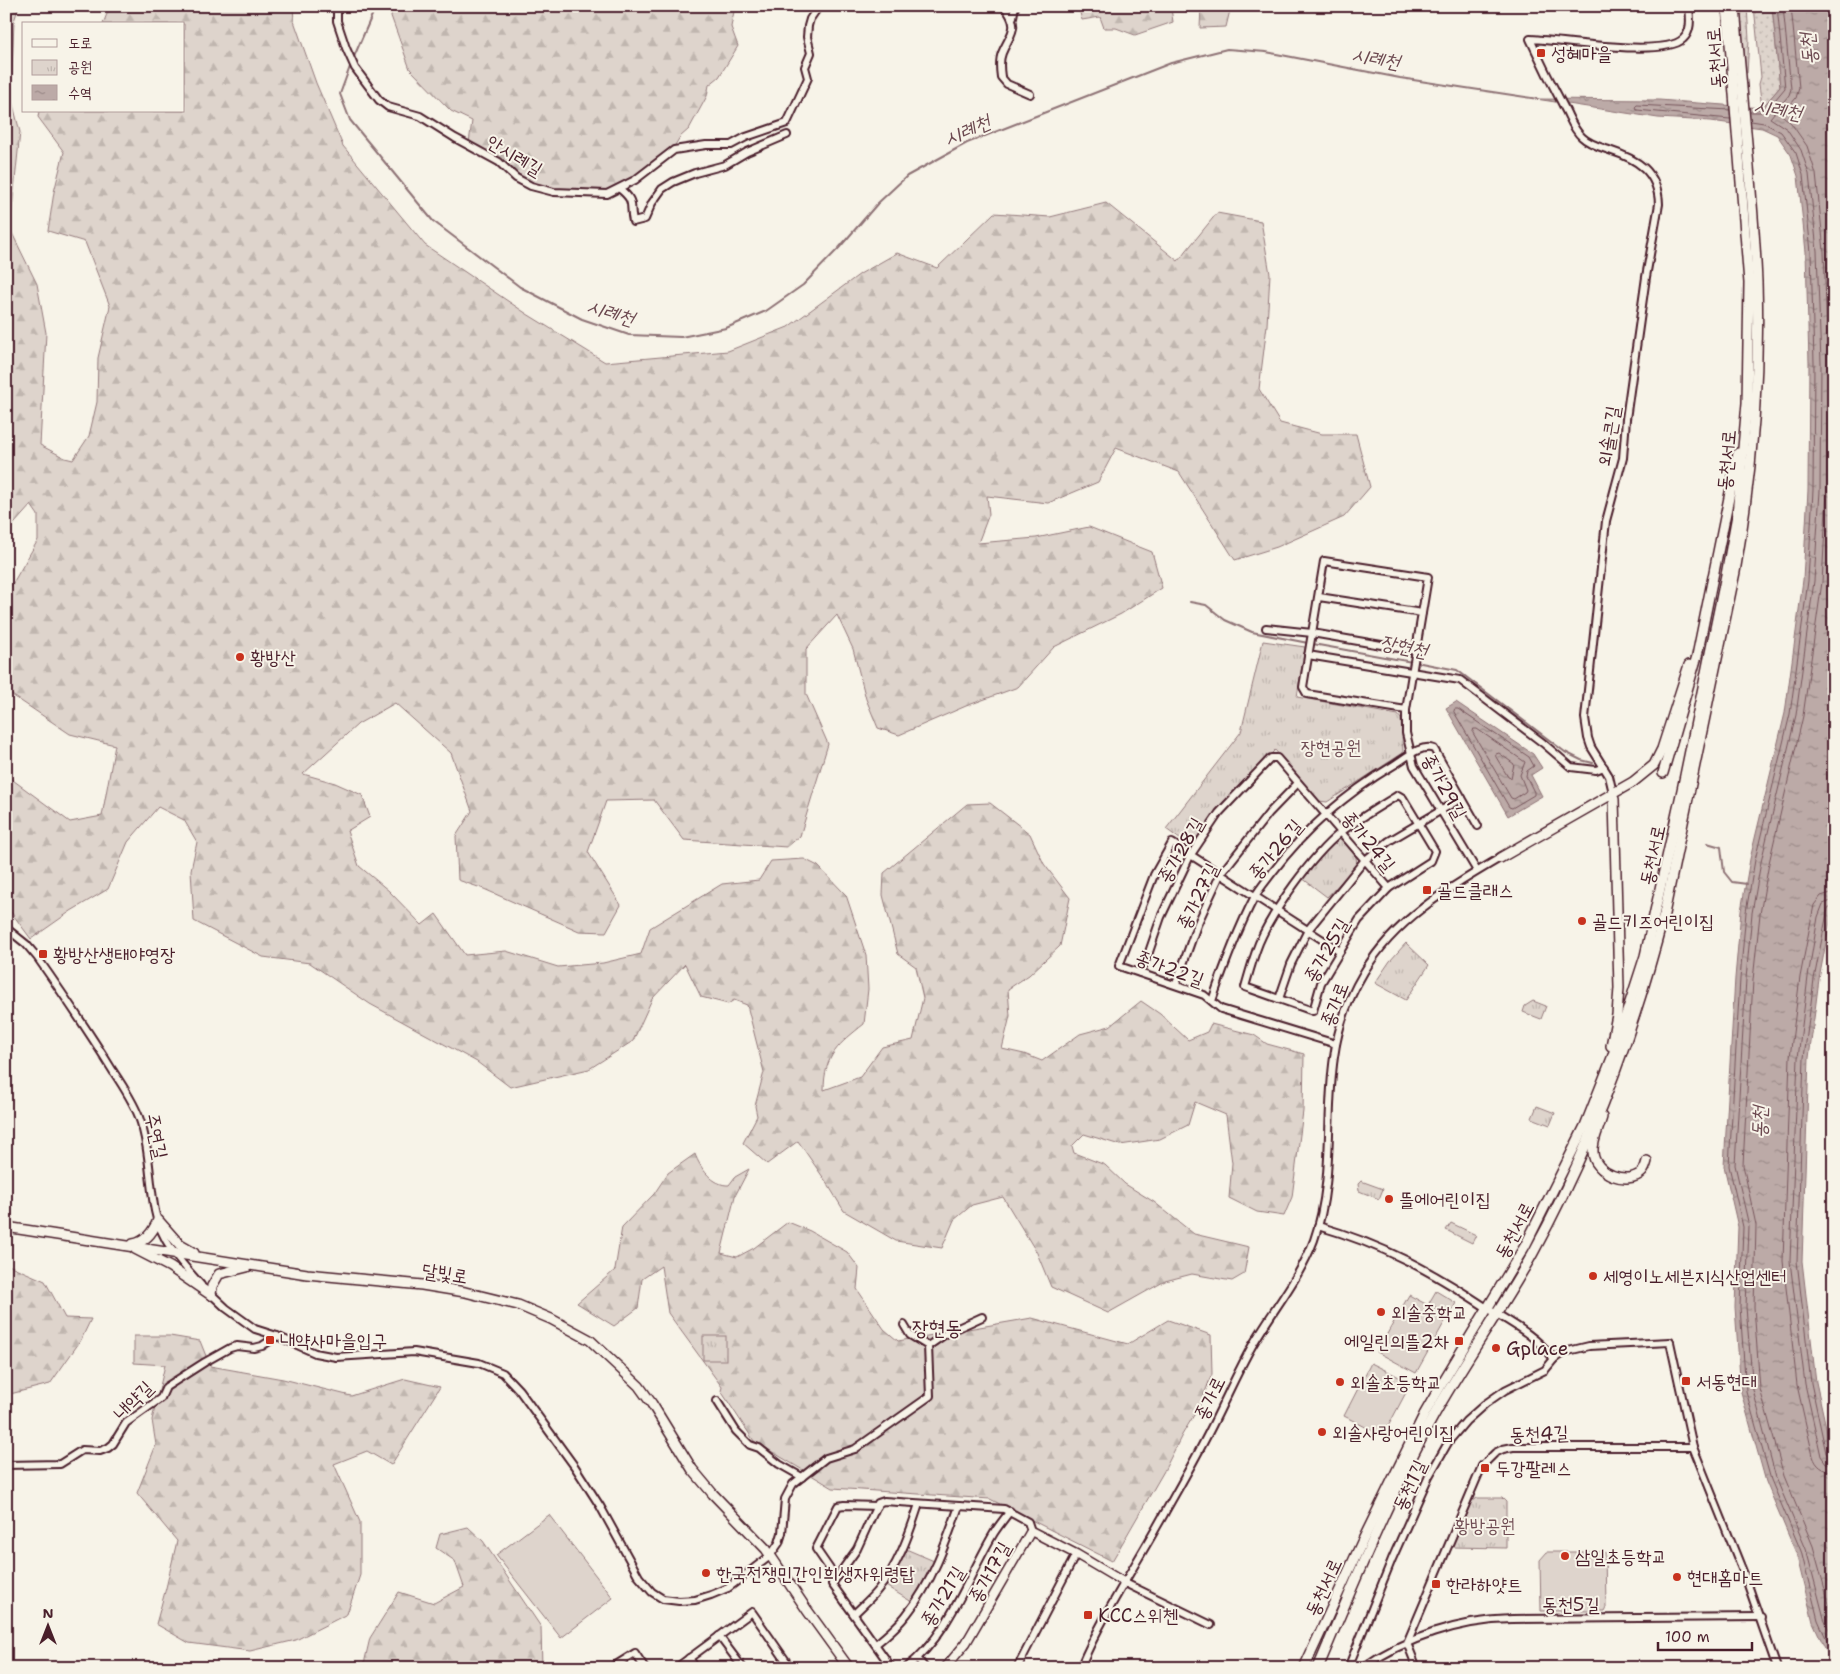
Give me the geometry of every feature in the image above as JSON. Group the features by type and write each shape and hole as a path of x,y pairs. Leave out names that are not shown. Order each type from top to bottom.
{"main road":[{"name":"동천서로","path":"1727,6 1738,88"},
{"name":"동천서로","path":"1318,1668 1371,1546 1420,1442 1452,1384 1534,1251 1556,1207 1619,1062 1650,968 1664,914 1717,664 1745,516 1755,404 1757,282 1738,88 1735,6"},
{"name":"동천서로","path":"1304,1668 1416,1430 1525,1246 1585,1126 1612,1058 1645,956 1668,856 1734,534 1747,403 1749,283 1744,162"},
{"path":"1663,773 1697,656 1747,403"},
{"path":"1500,858 1623,788 1654,765 1662,749 1710,595"},
{"path":"1603,1082 1611,1047 1618,998 1613,796"},
{"path":"1619,1062 1594,1145 1594,1158 1602,1170 1616,1176 1634,1177 1641,1174 1647,1161"},
{"path":"128,1245 140,1243 153,1232 158,1220 180,1245 201,1256"},
{"name":"달빛로","path":"6,1227 307,1274 422,1285 465,1292 496,1299 536,1312 590,1340 638,1386 652,1404 673,1440 703,1483 758,1539 849,1668"},
{"path":"128,1245 170,1267 211,1295 212,1286 219,1274 239,1268 259,1266"}],"street":[{"name":"안시례길","path":"340,6 336,21 355,68 379,100 388,107 420,116 499,162 516,178 531,186 554,192 593,194 608,194 620,189 674,150 706,145 731,144 787,123 808,78 805,66 811,53 807,31 810,19 819,6"},
{"path":"1004,6 1013,17"},
{"path":"1015,6 1013,30 1001,55 1001,77 1007,84 1030,94"},
{"name":"외솔큰길","path":"1613,796 1609,776 1588,738 1585,718 1606,521 1622,458 1659,194 1653,177 1636,160 1594,145 1582,138 1546,76 1530,39 1617,47 1673,45 1682,40 1687,34 1690,24 1690,6"},
{"path":"620,189 629,196 632,202 633,222 645,219 652,203 662,190 674,182 724,164 787,135"},
{"name":"종가29길","path":"1406,710 1307,694 1302,687 1324,561 1428,577 1406,710 1406,733 1414,766 1477,871"},
{"path":"1319,597 1422,613"},
{"path":"1266,628 1416,653"},
{"path":"1308,653 1460,680 1543,743 1571,767 1596,770 1604,767"},
{"name":"종가26길","path":"1212,1001 1226,960 1255,897 1286,854 1326,813 1365,783 1410,755 1425,747 1429,747 1434,749 1478,826"},
{"name":"종가24길","path":"1271,758 1277,758 1389,888"},
{"name":"종가28길","path":"1140,973 1161,916 1190,856 1219,813 1271,758"},
{"name":"종가27길","path":"1176,984 1197,925 1220,875 1269,813 1298,784"},
{"path":"1279,999 1245,987 1259,943 1277,910 1320,853 1341,833 1398,795 1403,798 1418,824"},
{"name":"종가25길","path":"1418,824 1435,851 1431,861 1389,888 1359,920 1321,983 1313,1011 1279,999 1291,964 1308,930 1364,861 1389,841 1462,798"},
{"name":"종가22길","path":"1190,856 1172,843 1154,874 1119,966 1204,995 1221,1009 1336,1044"},
{"path":"1190,856 1340,951"},
{"name":"종가로","path":"1080,1668 1090,1643 1126,1583 1210,1431 1251,1347 1309,1253 1326,1194 1332,1077 1336,1044 1354,990 1374,956 1389,938 1424,905 1500,858"},
{"name":"주연길","path":"6,928 26,944 37,957 133,1102 144,1137 155,1212 172,1252 211,1295 226,1308 254,1329 277,1336"},
{"path":"1318,1226 1372,1243 1436,1275 1534,1338 1554,1360"},
{"path":"928,1346 947,1333 982,1317"},
{"path":"904,1325 910,1335 928,1346"},
{"path":"277,1336 303,1349 326,1356 414,1352 479,1363 503,1373 519,1390 575,1467 600,1506 639,1577 652,1592 663,1599 679,1601 695,1600 728,1588 770,1556 779,1543 788,1490 793,1484 826,1458 854,1449 930,1396 928,1346"},
{"name":"내약길","path":"6,1465 60,1464 82,1450 100,1451 108,1448 113,1444 126,1423 160,1398 166,1387 224,1351 237,1346 254,1348 262,1346 277,1336"},
{"name":"동천1길","path":"1348,1668 1392,1559 1429,1476 1449,1441 1466,1421 1485,1404 1505,1390 1545,1370 1564,1352 1589,1346 1670,1342 1693,1447"},
{"path":"717,1401 736,1431 750,1445 759,1448 779,1464 802,1477"},
{"name":"동천4길","path":"1407,1643 1469,1494 1482,1466 1488,1458 1503,1449 1514,1447 1693,1447"},
{"path":"1693,1447 1760,1617 1777,1668"},
{"path":"892,1668 832,1584 857,1549 878,1505 884,1501 1004,1509 1028,1522 1031,1531"},
{"path":"854,1614 876,1592 896,1563 909,1536 919,1504"},
{"path":"836,1578 816,1549 838,1506 878,1505"},
{"name":"종가21길","path":"876,1644 897,1626 922,1593 944,1548 960,1506"},
{"name":"종가21길","path":"906,1668 918,1659 946,1623 994,1532 1010,1511"},
{"name":"종가17길","path":"945,1668 966,1643 1031,1531 1126,1583"},
{"path":"1017,1668 1076,1554"},
{"path":"1126,1583 1211,1625"},
{"path":"676,1668 752,1612 790,1668"},
{"name":"동천5길","path":"1362,1668 1407,1643 1456,1627 1500,1619 1760,1617"},
{"path":"719,1636 743,1668"},
{"path":"1407,1643 1418,1668"},
{"path":"611,1668 635,1653 645,1668"},
{"path":"689,1658 696,1668"},
{"path":"918,1659 925,1668"}],"green space":[{"path":"6,6 19,6 14,21 11,97 20,132 10,229 37,284 46,333 40,445 73,460 89,436 97,402 98,358 110,306 85,242 48,231 54,192 64,152 38,117 39,112 185,112 185,22 104,22 110,6 293,6 294,21 316,83 343,146 425,245 527,314 605,362 728,351 788,327 860,274 897,253 937,268 994,213 1050,217 1106,203 1178,261 1217,213 1261,221 1270,274 1267,325 1259,389 1280,423 1322,434 1356,434 1370,487 1344,517 1277,547 1235,560 1179,472 1116,448 1098,482 1048,503 987,496 989,514 978,543 1036,538 1089,527 1152,552 1162,588 1121,614 1054,647 1018,687 966,706 899,735 878,728 866,699 853,649 837,615 806,649 806,694 828,744 800,836 787,847 684,840 654,800 606,801 588,852 621,905 606,932 579,931 484,889 458,880 456,836 472,811 451,753 395,703 358,724 303,774 335,783 362,795 370,817 347,831 359,866 389,891 422,925 436,914 465,955 506,951 558,967 603,963 641,954 650,928 722,884 759,880 771,861 804,859 818,866 846,895 866,955 868,989 864,1024 840,1044 830,1059 824,1090 860,1077 882,1047 913,1040 923,998 916,967 898,954 883,895 884,873 967,804 990,803 1030,834 1044,864 1070,898 1060,946 1029,975 1008,989 1010,1016 1002,1049 1024,1054 1042,1061 1080,1034 1110,1026 1141,1001 1160,1014 1188,1040 1207,1032 1211,1024 1254,1035 1267,1044 1304,1054 1303,1111 1292,1197 1284,1216 1257,1212 1229,1198 1232,1163 1226,1115 1195,1102 1188,1125 1160,1139 1120,1145 1084,1134 1072,1146 1074,1153 1105,1165 1125,1184 1154,1202 1194,1234 1249,1247 1244,1274 1232,1281 1192,1274 1165,1281 1108,1313 1051,1287 1037,1253 1003,1197 972,1205 954,1220 942,1248 896,1241 844,1211 798,1141 767,1164 743,1143 757,1116 755,1106 764,1072 747,1005 734,1000 728,1004 701,997 685,964 652,999 633,1041 589,1069 510,1087 477,1062 370,1004 310,963 263,957 194,921 191,870 197,842 184,820 158,807 128,842 108,889 71,911 31,939 11,912 6,910 6,775 70,822 102,816 115,745 70,734 6,691 6,595 38,540 38,515 31,505 6,533"},
{"path":"393,6 735,6 731,27 738,46 719,77 709,85 707,96 689,129 680,137 672,150 624,183 607,191 555,189 533,183 469,143 472,121 451,111 410,69 391,16"},
{"path":"1078,6 1177,6 1171,8 1173,22 1135,35 1116,28 1104,28 1100,17 1082,20"},
{"path":"1201,6 1231,6 1226,27 1200,28"},
{"path":"1740,6 1747,6 1749,40 1747,73 1746,73"},
{"path":"1754,6 1772,6 1780,87 1762,108 1759,84 1761,77"},
{"name":"장현공원","path":"1263,641 1305,647 1297,697 1398,715 1401,719 1403,753 1327,802 1319,801 1275,750 1212,816 1191,847 1166,829 1241,732"},
{"path":"1342,839 1356,857 1357,865 1327,897 1302,878 1326,850"},
{"path":"1406,943 1429,965 1406,1000 1375,983 1390,961"},
{"path":"1533,1001 1546,1006 1541,1019 1523,1012 1525,1006"},
{"path":"1537,1106 1555,1113 1550,1125 1532,1118"},
{"path":"695,1154 700,1165 708,1175 723,1185 729,1185 735,1177 749,1169 735,1196 721,1253 737,1257 754,1248 788,1222 810,1231 847,1252 859,1268 857,1289 884,1329 898,1341 1032,1318 1128,1344 1168,1320 1211,1335 1212,1374 1200,1405 1112,1561 990,1499 833,1488 754,1441 721,1391 722,1387 668,1313 661,1266 642,1279 638,1308 614,1326 577,1303 615,1270 622,1227 654,1194 668,1173"},
{"path":"1361,1181 1383,1189 1379,1199 1359,1191 1358,1184"},
{"path":"1451,1223 1476,1235 1472,1243 1446,1230"},
{"path":"6,1264 45,1281 65,1318 91,1319 81,1340 50,1384 6,1395"},
{"path":"1436,1291 1456,1303 1449,1315 1429,1303"},
{"path":"1409,1295 1448,1316 1416,1373 1377,1352"},
{"path":"134,1336 170,1336 200,1341 210,1366 283,1379 351,1396 405,1379 440,1387 391,1465 367,1451 334,1464 360,1522 360,1575 347,1614 296,1640 250,1651 189,1643 156,1624 177,1541 137,1493 156,1445 152,1420 165,1365 134,1363"},
{"path":"703,1336 726,1336 726,1360 703,1360"},
{"path":"1371,1363 1411,1383 1383,1436 1344,1416"},
{"name":"황방공원","path":"1476,1498 1502,1498 1506,1502 1506,1548 1452,1547 1471,1502"},
{"path":"549,1515 613,1598 561,1638 496,1555"},
{"path":"468,1527 483,1541 541,1627 542,1668 363,1668 370,1638 399,1592 434,1603 464,1587 455,1561 436,1548 440,1534"},
{"path":"906,1549 934,1561 912,1602 884,1585"},
{"path":"1547,1552 1605,1552 1606,1607 1604,1611 1541,1611 1540,1560"}],"water":[{"name":"동천","path":"1772,6 1834,6 1834,901 1819,979 1809,1058 1802,1261 1816,1382 1834,1463 1834,1668 1813,1622 1796,1553 1766,1482 1741,1392 1735,1307 1738,1227 1724,1166 1735,978 1741,911 1750,859 1785,713 1803,580 1808,490 1809,363 1806,252 1798,176 1791,155 1777,135 1762,128 1711,121 1658,118 1536,99 1659,100 1762,108 1780,87"},
{"path":"1456,702 1533,754 1542,768 1531,775 1542,796 1508,816 1446,708"}],"waterway":[{"name":"시례천","path":"353,59 376,6"},
{"name":"시례천","path":"351,64 340,94 350,120 433,221 520,287 582,319 629,335 681,337 726,328 766,311 803,285 839,248 878,203 907,176 967,143 1171,63 1227,49 1266,52 1400,78 1538,99"},
{"name":"장현천","path":"1190,602 1206,605 1225,620 1252,632 1308,643"},
{"name":"장현천","path":"1313,644 1412,662"},
{"name":"장현천","path":"1416,662 1457,670 1565,752 1581,760 1593,763"},
{"name":"장현천","path":"1707,843 1721,847 1724,872 1732,882 1747,884"}],"place":[{"name":"성혜마을","path":"1541,53"},
{"name":"황방산","path":"240,657"},
{"name":"골드클래스","path":"1427,890"},
{"name":"골드키즈어린이집","path":"1582,921"},
{"name":"황방산생태야영장","path":"43,954"},
{"name":"뜰에어린이집","path":"1389,1199"},
{"name":"세영이노세븐지식산업센터","path":"1593,1276"},
{"name":"외솔중학교","path":"1381,1312"},
{"name":"내약사마을입구","path":"270,1340"},
{"name":"에일린의뜰2차","path":"1459,1341"},
{"name":"Gplace","path":"1496,1348"},
{"name":"서동현대","path":"1686,1381"},
{"name":"외솔초등학교","path":"1340,1382"},
{"name":"외솔사랑어린이집","path":"1322,1432"},
{"name":"두강팔레스","path":"1485,1468"},
{"name":"삼일초등학교","path":"1565,1556"},
{"name":"한국전쟁민간인희생자위령탑","path":"706,1573"},
{"name":"현대홈마트","path":"1677,1577"},
{"name":"한라하얏트","path":"1436,1584"},
{"name":"KCC스위첸","path":"1088,1615"}],"district":[{"name":"장현동","path":"937,1328"}]}
